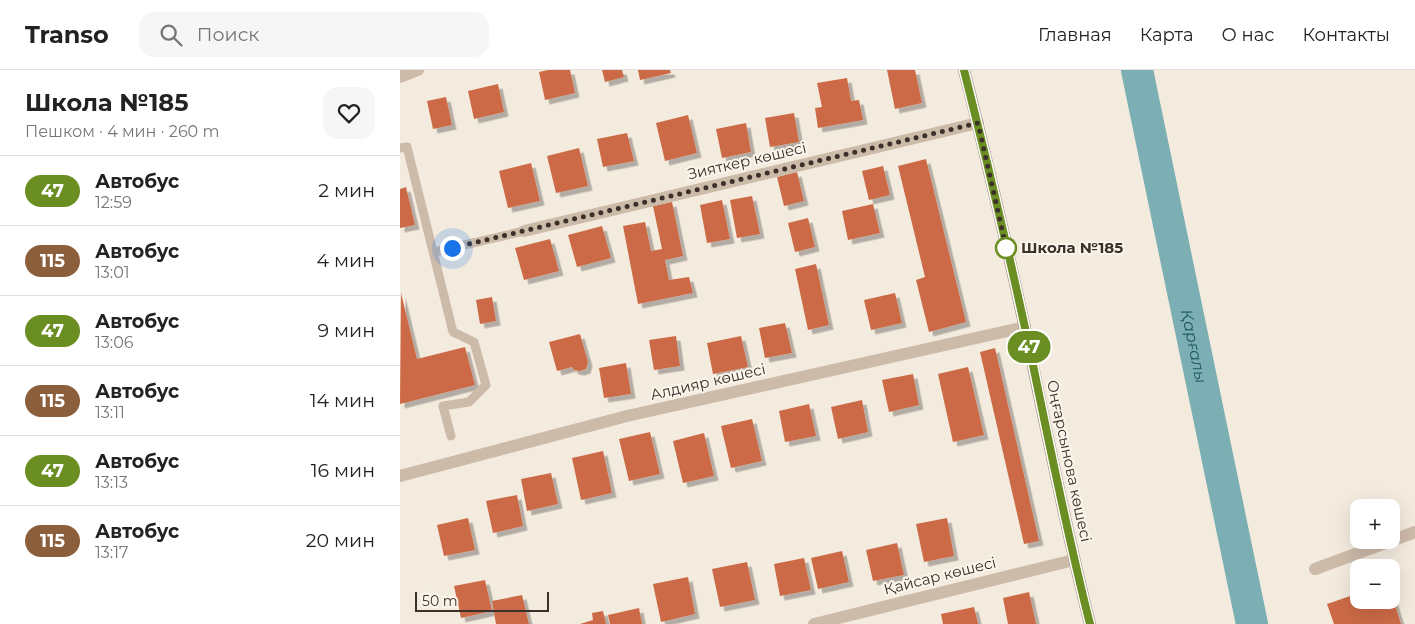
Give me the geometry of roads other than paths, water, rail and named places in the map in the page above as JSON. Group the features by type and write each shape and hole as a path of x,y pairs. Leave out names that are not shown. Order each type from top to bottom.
{"main road":[{"name":"Оңғарсынова көшесі","path":"964,70 1025,328 1074,560 1090,624"}],"street":[{"path":"400,78 418,70"},
{"name":"Зияткер көшесі","path":"524,231 978,123"},
{"name":"Алдияр көшесі","path":"400,476 627,416 1025,328"},
{"path":"1315,569 1415,532"},
{"name":"Қайсар көшесі","path":"814,624 1074,560"}],"lane":[{"path":"400,148 407,147 453,332 474,342 486,385 469,402 443,406 452,436"},
{"path":"434,252 524,231"}],"waterway":[{"name":"Қарғалы","path":"1137,70 1252,624"}],"place":[{"name":"Школа №185","path":"1006,248"}]}
